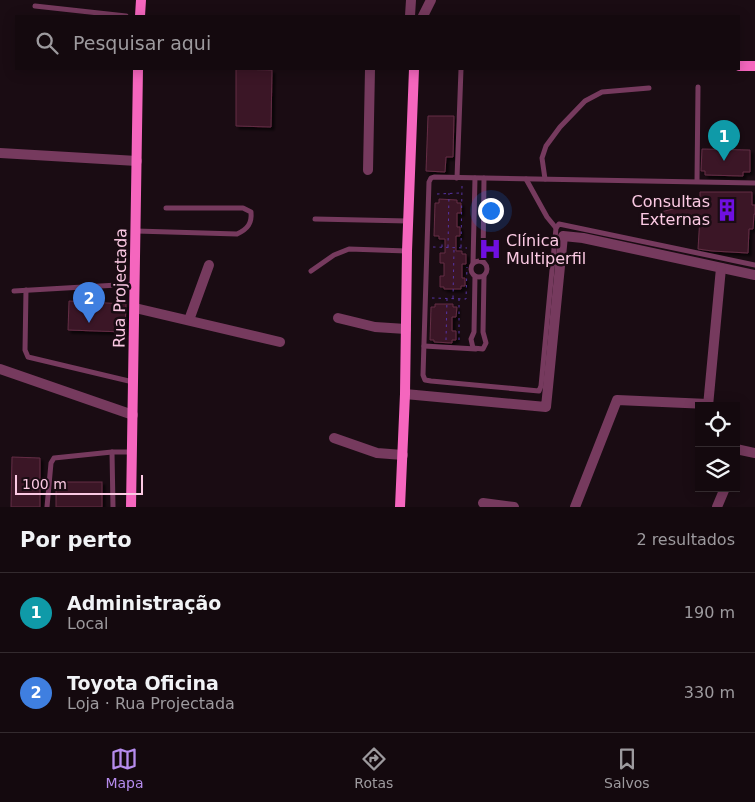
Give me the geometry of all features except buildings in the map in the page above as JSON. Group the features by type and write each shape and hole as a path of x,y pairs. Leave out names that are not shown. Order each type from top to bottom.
{"main road":[{"path":"140,0 140,15"},
{"path":"740,66 755,66"},
{"name":"Rua Projectada","path":"131,507 138,70"},
{"path":"400,507 414,70"}],"street":[{"path":"424,15 432,0"},
{"path":"368,170 370,70"},
{"path":"0,153 137,162"},
{"path":"405,394 546,407 563,236 583,238 755,275"},
{"path":"189,320 209,265"},
{"path":"708,402 721,268"},
{"path":"135,308 280,342"},
{"path":"338,318 375,327 406,330"},
{"path":"0,369 133,415"},
{"path":"575,507 617,400 695,404"},
{"path":"334,438 377,453 403,455"},
{"path":"740,450 755,453"},
{"path":"717,507 723,492"},
{"path":"483,503 514,507"}],"lane":[{"path":"35,6 117,15"},
{"path":"457,178 461,70"},
{"path":"697,181 698,87"},
{"path":"545,179 542,158 546,146 584,100 602,92 649,88"},
{"path":"755,182 431,178 429,182 423,375 425,380 538,391 541,386 556,228 558,224 755,265"},
{"path":"476,178 473,263 470,269 474,276 474,332 471,340 473,348 476,349"},
{"path":"424,346 483,349 486,344 483,332 484,276 487,272 484,262 484,178"},
{"path":"526,179 556,228"},
{"path":"136,231 236,234 244,231 249,226 251,219 250,212 243,208 166,208"},
{"path":"315,219 408,221"},
{"path":"311,272 334,255 349,249 407,251"},
{"path":"473,263 478,261 484,262"},
{"path":"474,276 478,278 484,276"},
{"path":"14,291 135,284"},
{"path":"26,290 25,350 28,357 134,382"},
{"path":"47,507 51,463 54,458 112,452 132,452"},
{"path":"112,452 113,507"}],"path":[{"path":"461,248 461,193 462,186 467,186"},
{"path":"448,248 449,193"},
{"path":"431,194 461,193"},
{"path":"442,241 442,247"},
{"path":"430,247 467,248"},
{"path":"453,298 454,248"},
{"path":"429,298 466,299 467,265"},
{"path":"440,302 441,298"},
{"path":"446,346 447,298"},
{"path":"459,298 459,346"}],"place":[{"name":"Administração","path":"724,161"},
{"name":"Consultas Externas","path":"727,210"},
{"name":"Clínica Multiperfil","path":"490,249"},
{"name":"Toyota Oficina","path":"89,323"}]}
